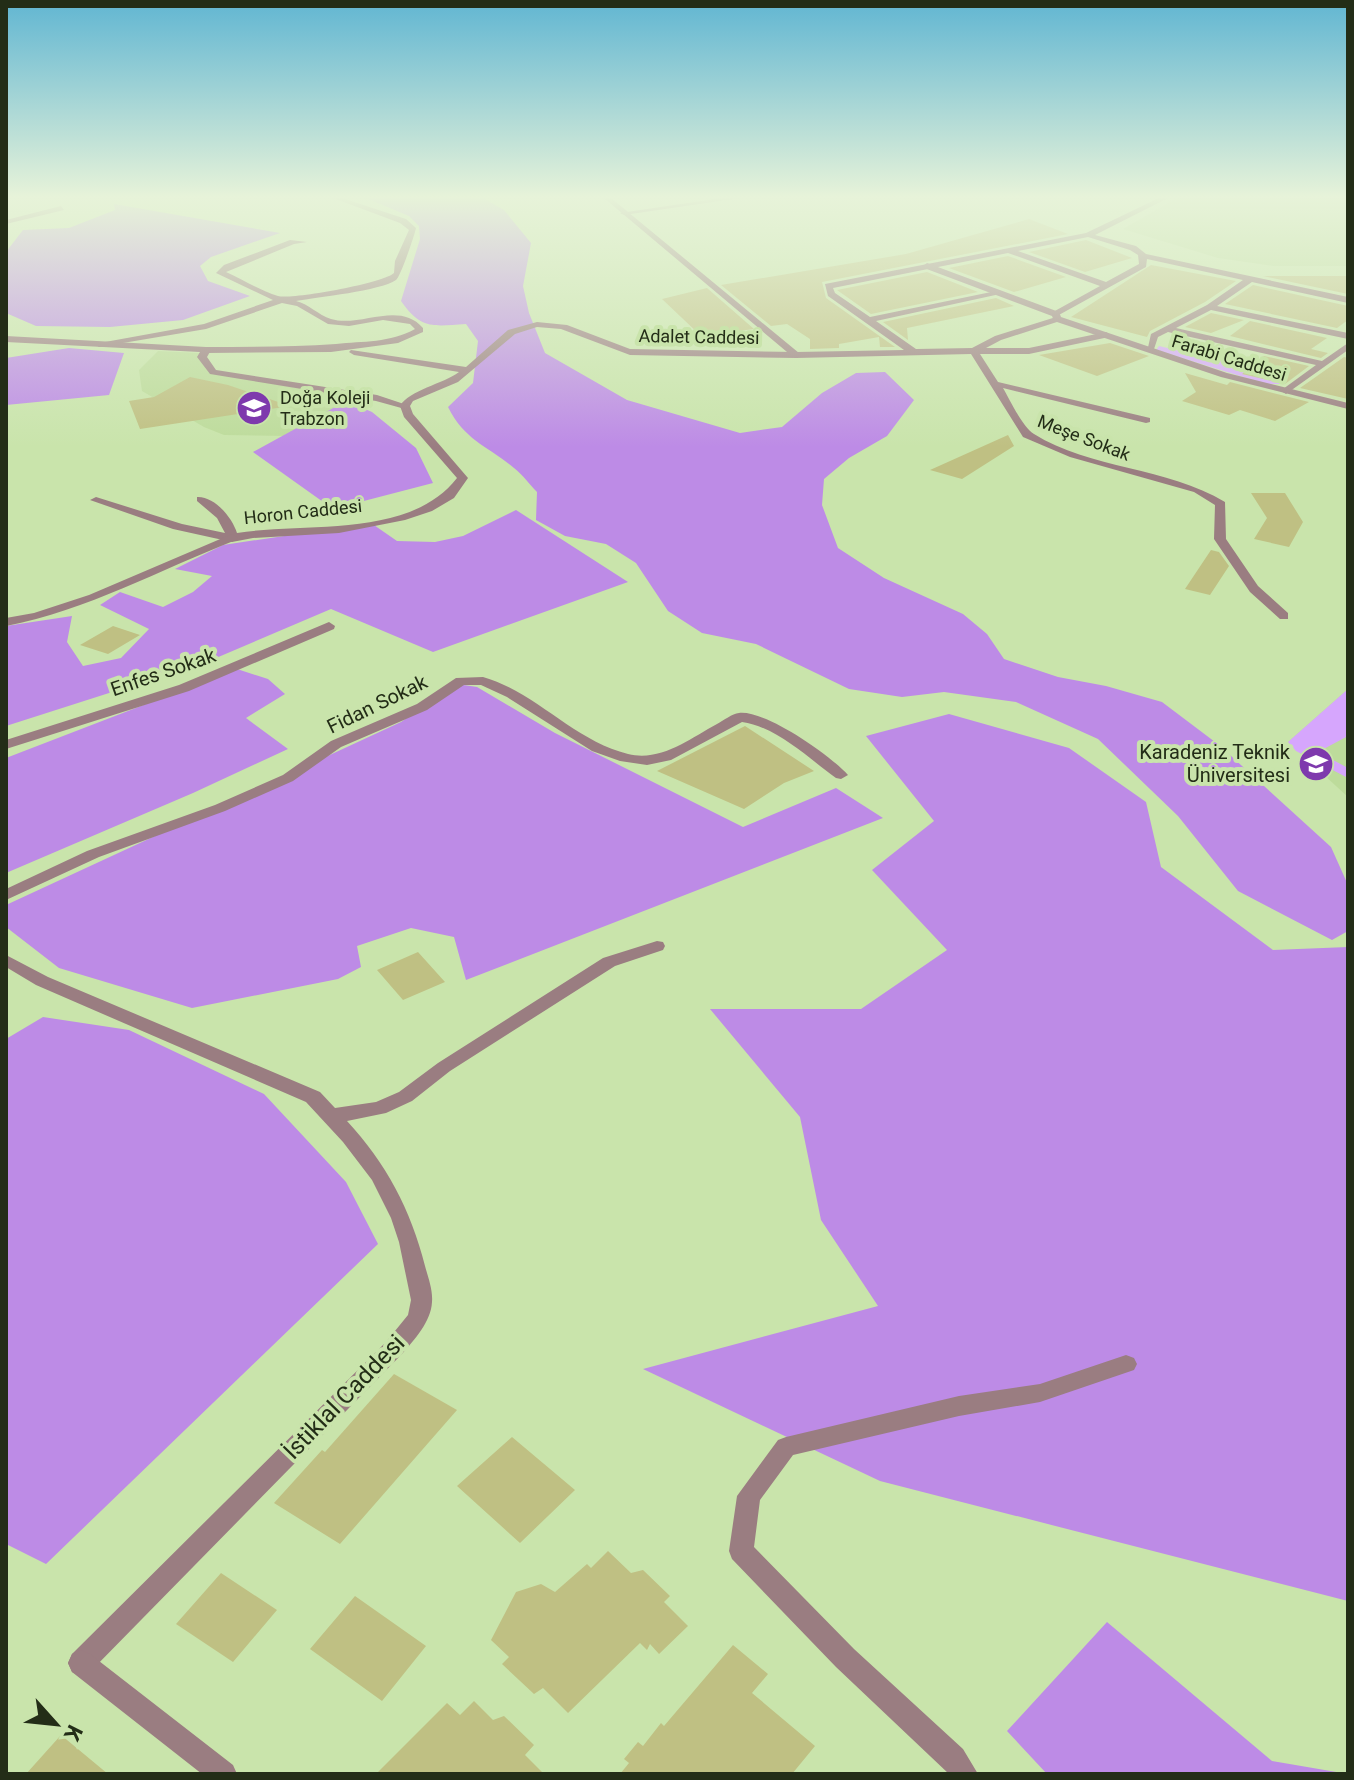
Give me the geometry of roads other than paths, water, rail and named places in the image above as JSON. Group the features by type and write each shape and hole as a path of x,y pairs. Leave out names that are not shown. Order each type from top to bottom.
{"street":[{"path":"6,339 206,350 322,348 383,343 405,338 420,330 413,322 383,317 338,323 308,311 300,304 234,281"},
{"path":"99,344 206,326 282,300 352,290 385,281"},
{"path":"706,281 796,355"},
{"path":"852,281 828,286 831,294 912,351"},
{"name":"Farabi Caddesi","path":"964,281 1150,350 1286,391 1348,406"},
{"path":"1095,281 1109,286"},
{"name":"Adalet Caddesi","path":"405,406 409,399 459,377 509,332 532,324 558,326 614,349 630,352 796,355 974,351 998,338 1057,316 1117,281"},
{"path":"1150,350 1154,336 1210,307 1247,281"},
{"path":"1260,281 1348,300"},
{"path":"869,320 996,294"},
{"path":"1210,307 1348,336"},
{"path":"1166,329 1324,364"},
{"path":"974,351 1029,351 1106,335"},
{"path":"1286,391 1348,346"},
{"path":"322,348 467,370"},
{"path":"206,350 202,357 213,372 377,398 405,406"},
{"name":"Meşe Sokak","path":"974,351 1027,435 1074,455 1198,490 1221,504 1220,539 1254,589 1284,616"},
{"path":"992,383 1146,420"},
{"name":"Horon Caddesi","path":"6,622 48,615 80,605 232,538 388,520 422,512 441,503 458,489 463,478 408,415 405,406"},
{"path":"96,500 207,534 232,538 232,527 227,520 201,499"},
{"name":"Enfes Sokak","path":"6,745 184,688 329,626"},
{"name":"Fidan Sokak","path":"6,895 93,854 220,808 288,778 336,744 422,707 461,681 483,681 498,687 597,748 625,758 647,761 666,757 740,717 758,720 798,743 841,775"},
{"path":"331,1115 367,1113 392,1104 420,1088 444,1067 609,962 657,946"},
{"name":"İstiklal Caddesi","path":"6,960 42,981 313,1097 348,1131 387,1184 411,1249 422,1302 411,1329 81,1663 224,1774"},
{"path":"965,1774 954,1758 845,1658 741,1551 749,1496 786,1447 959,1406 1040,1393 1126,1364"}],"place":[{"name":"Doğa Koleji Trabzon","path":"254,408"},
{"name":"Karadeniz Teknik Üniversitesi","path":"1316,764"}]}
